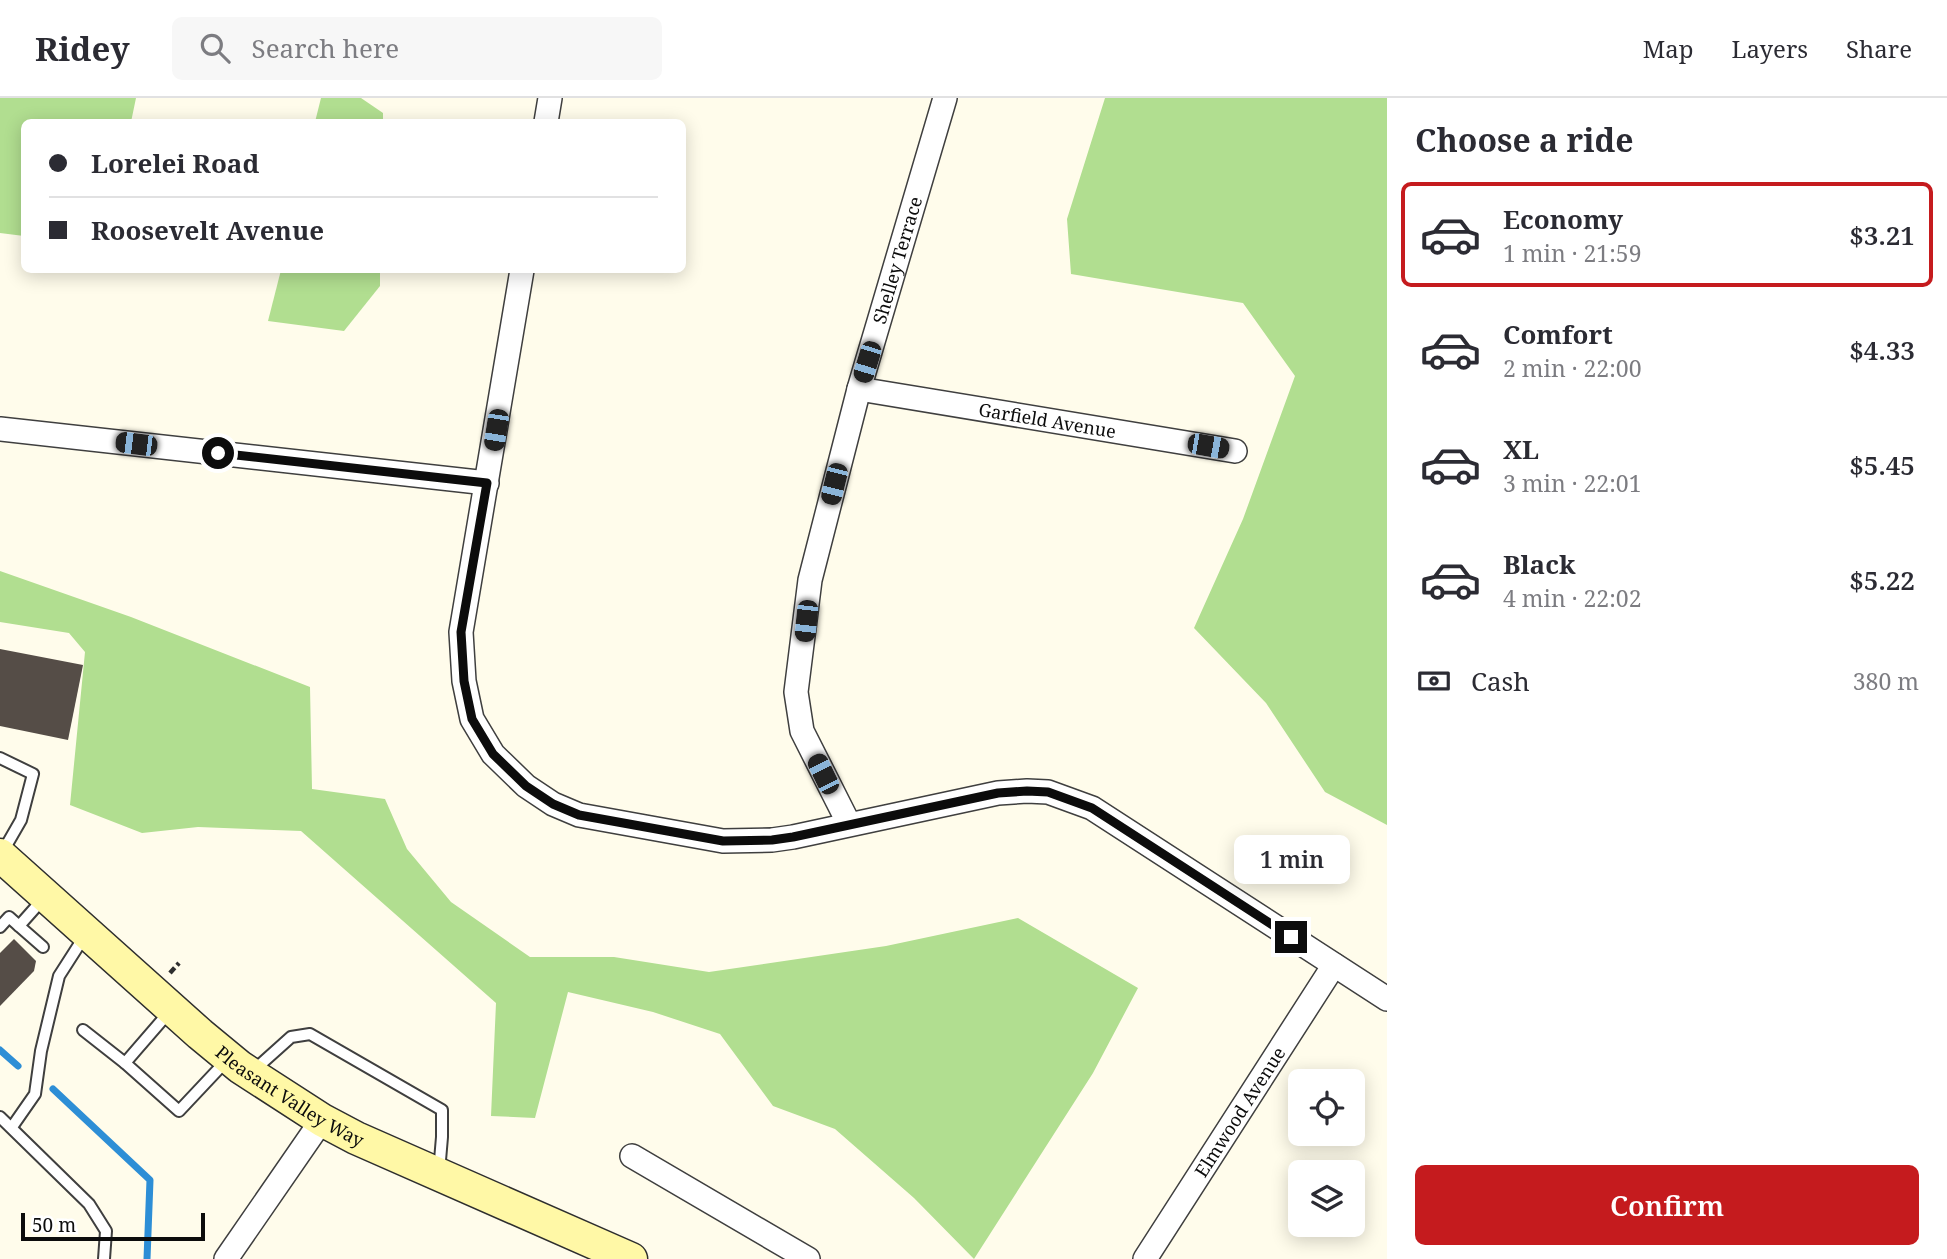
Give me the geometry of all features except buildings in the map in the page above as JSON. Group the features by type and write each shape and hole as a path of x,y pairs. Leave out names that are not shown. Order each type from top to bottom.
{"main road":[{"name":"Pleasant Valley Way","path":"0,855 239,1066 322,1120 356,1138 631,1259"}],"street":[{"path":"546,119 550,98"},
{"name":"Shelley Terrace","path":"849,824 802,731 796,692 810,580 859,389 946,98"},
{"path":"522,273 461,632 464,681 472,719 493,754 526,786 553,804 579,815 723,841 793,837 998,793 1048,792 1092,808 1387,999"},
{"name":"Garfield Avenue","path":"859,389 1235,451"},
{"path":"0,429 487,483"},
{"name":"Elmwood Avenue","path":"1145,1259 1334,965"},
{"path":"226,1259 322,1120"},
{"path":"632,1156 808,1259"}],"lane":[{"path":"0,758 33,774 22,820 0,855"},
{"path":"19,926 46,895"},
{"path":"1,924 9,917 43,947"},
{"path":"12,1127 35,1094 41,1051 60,976 87,932"},
{"path":"125,1063 172,1009"},
{"path":"83,1030 179,1111 239,1066 292,1037 310,1034 442,1110 439,1175"},
{"path":"0,1116 89,1204 106,1231 104,1259"}],"green space":[{"path":"0,98 136,98 132,119 21,119 21,236 0,233"},
{"path":"321,98 361,98 383,113 383,119 316,119"},
{"path":"1105,98 1387,98 1387,825 1325,792 1266,703 1194,628 1243,519 1295,376 1243,303 1071,274 1067,219"},
{"path":"280,273 380,273 380,286 344,331 268,321"},
{"path":"0,571 131,617 310,687 312,789 385,799 407,849 451,902 530,957 614,957 709,972 886,946 1018,918 1138,988 1093,1073 974,1259 914,1198 835,1129 773,1106 720,1034 653,1012 568,992 535,1118 491,1116 496,1003 301,831 198,827 142,833 70,805 85,652 69,633 0,622"}],"waterway":[{"path":"0,1050 18,1066"},
{"path":"53,1089 150,1180 147,1259"}],"route":[{"path":"218,453 487,483 461,632 464,681 472,719 493,754 526,786 553,804 579,815 723,841 772,840 998,793 1048,792 1092,808 1291,937"}]}
